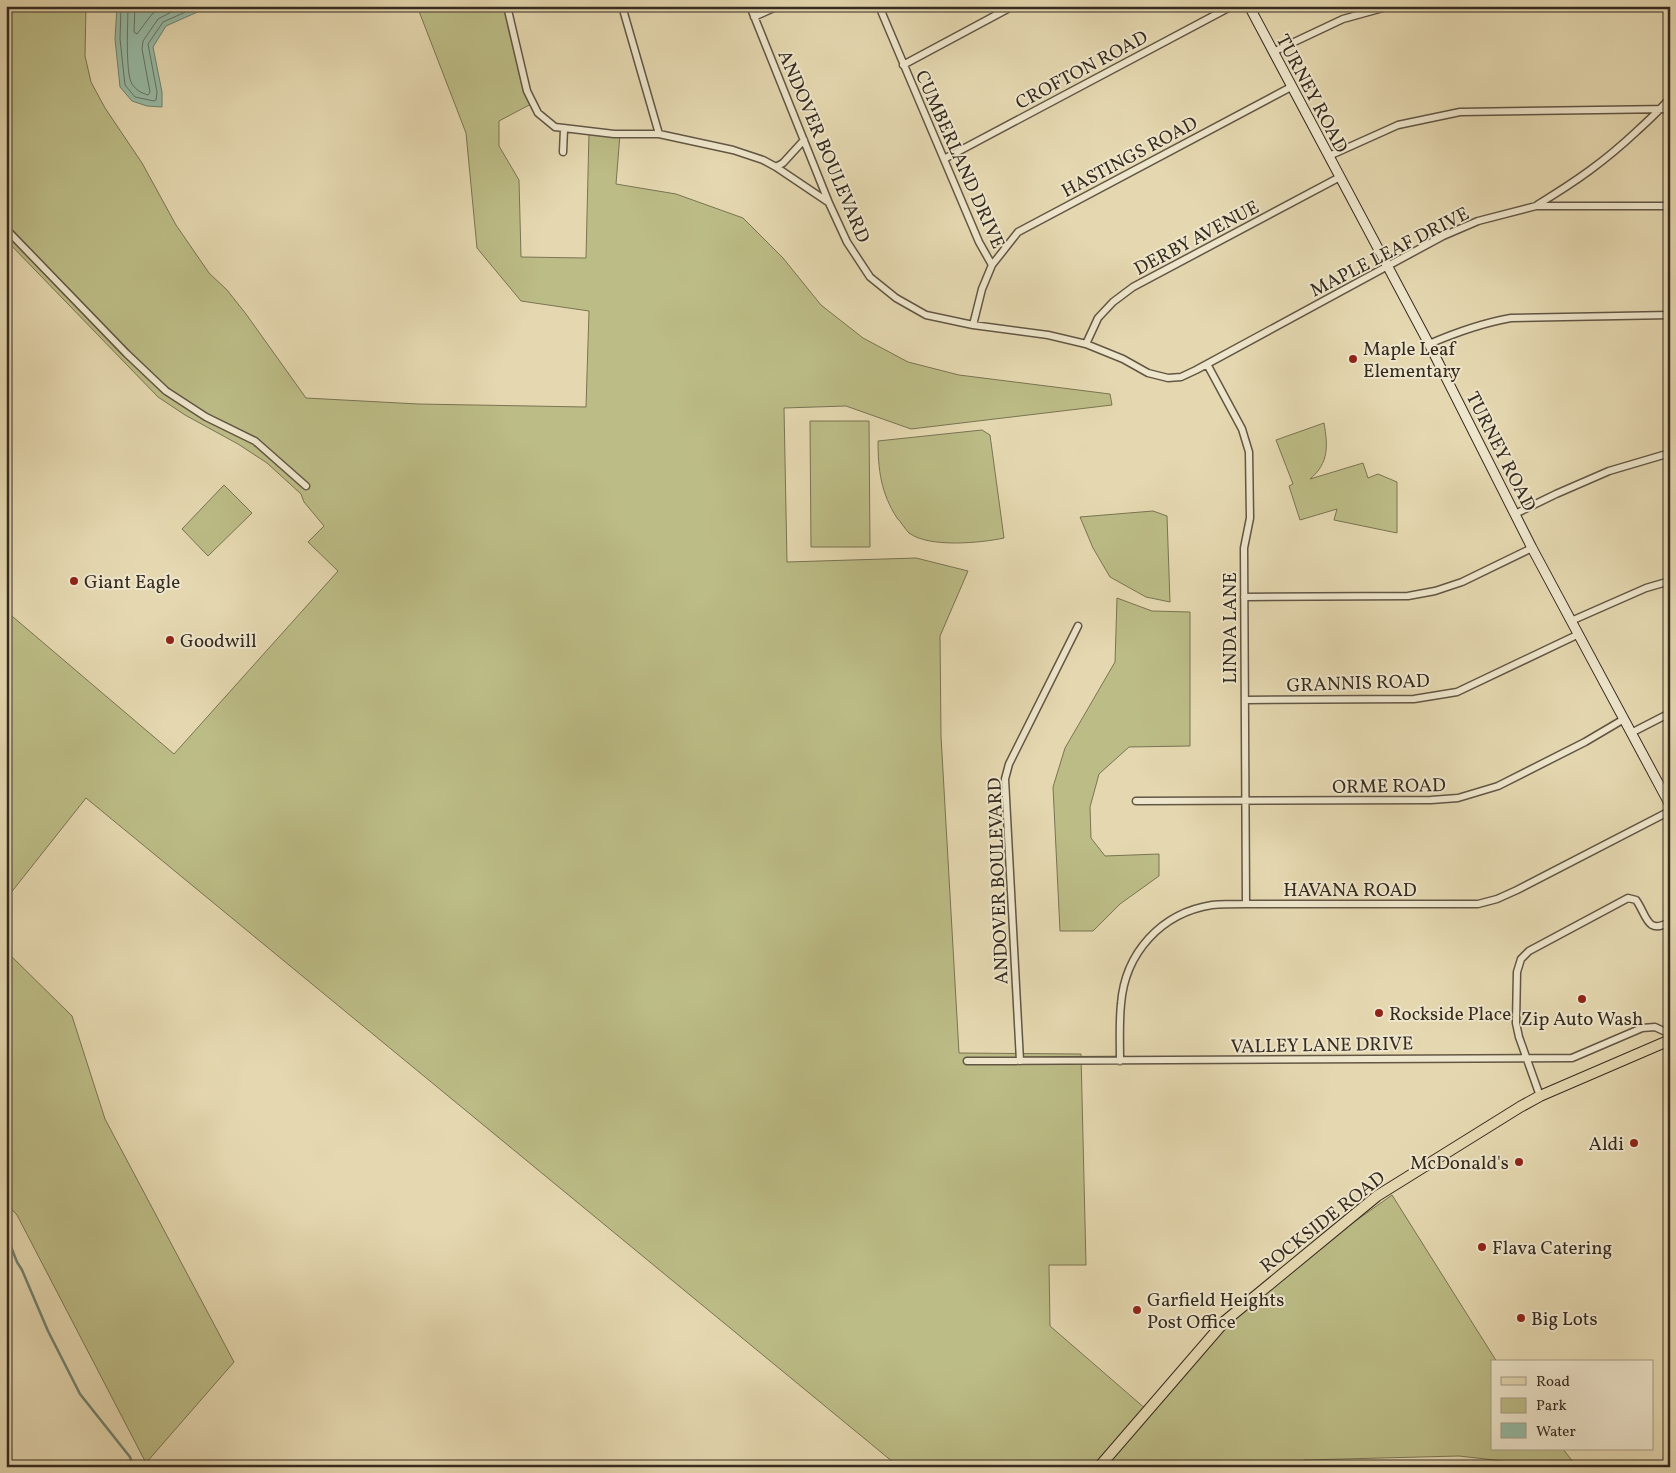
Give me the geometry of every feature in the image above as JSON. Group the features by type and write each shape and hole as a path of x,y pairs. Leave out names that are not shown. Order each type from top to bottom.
{"main road":[{"name":"TURNEY ROAD","path":"1249,6 1430,344 1532,548 1670,805"},
{"name":"ROCKSIDE ROAD","path":"1099,1467 1225,1321 1377,1196 1540,1096 1670,1040"}],"street":[{"path":"507,6 527,91 538,113 555,128 614,134 659,134 733,150 763,160 776,167 829,203"},
{"path":"622,6 659,134"},
{"name":"ANDOVER BOULEVARD","path":"750,6 829,203 847,242 870,277 896,298 926,315 973,325 1048,334 1086,344 1122,359 1148,373 1168,378"},
{"path":"754,17 778,6"},
{"name":"CUMBERLAND DRIVE","path":"879,6 979,242 992,265 982,289 973,325"},
{"path":"903,65 1013,6"},
{"name":"CROFTON ROAD","path":"944,159 1232,6"},
{"path":"1273,52 1343,20 1390,6"},
{"name":"HASTINGS ROAD","path":"992,265 1018,232 1291,87"},
{"path":"1536,206 1598,166 1661,109 1670,98"},
{"path":"1329,156 1398,125 1460,112 1670,109"},
{"path":"563,152 564,129"},
{"path":"776,167 783,163 804,140"},
{"name":"DERBY AVENUE","path":"1086,344 1098,318 1113,302 1132,287 1340,177"},
{"name":"MAPLE LEAF DRIVE","path":"1168,378 1181,377 1207,364 1461,227 1497,215 1536,206 1670,206"},
{"path":"6,229 166,391 206,417 255,441 306,486"},
{"path":"1430,344 1462,330 1512,318 1670,315"},
{"name":"LINDA LANE","path":"1207,364 1242,429 1249,452 1250,518 1244,548 1246,904"},
{"path":"1516,514 1609,471 1670,453"},
{"path":"1244,597 1408,596 1435,591 1462,582 1532,548"},
{"path":"1571,621 1646,588 1670,581"},
{"name":"ANDOVER BOULEVARD","path":"1020,1061 1005,779 1009,764 1078,626"},
{"name":"GRANNIS ROAD","path":"1245,700 1414,699 1457,692 1579,634"},
{"path":"1631,733 1670,713"},
{"name":"ORME ROAD","path":"1136,801 1246,802 1458,798 1498,786 1624,720"},
{"name":"HAVANA ROAD","path":"1120,1061 1121,1002 1126,976 1134,956 1147,938 1167,922 1187,912 1212,905 1246,904 1478,904 1497,899 1517,890 1670,811"},
{"path":"1540,1096 1517,1031 1515,1000 1518,964 1525,954 1628,898 1636,900 1648,922 1653,926 1661,927 1670,922"},
{"name":"VALLEY LANE DRIVE","path":"967,1061 1574,1057 1647,1027 1655,1027 1670,1034"}],"green space":[{"path":"6,6 86,6 85,56 91,82 105,108 142,163 176,225 209,273 227,290 246,314 306,398 418,404 586,407 589,311 521,301 477,248 466,133 417,6 507,6 533,103 499,121 499,146 519,180 521,257 586,258 589,132 620,134 616,184 676,194 743,218 783,258 821,305 863,338 908,362 959,375 1110,394 1112,405 911,429 846,406 784,408 787,562 916,558 968,571 940,636 941,736 959,1053 1081,1054 1086,1265 1049,1265 1050,1326 1147,1410 1225,1321 1292,1266 1392,1195 1496,1360 1491,1360 1491,1450 1564,1450 1577,1467 1556,1467 1459,1456 1304,1460 1300,1467 899,1467 86,798 6,899 6,611 174,754 338,571 308,542 324,526 304,502 301,494 267,463 158,397 6,240"},
{"path":"810,421 869,421 870,547 811,547"},
{"path":"1324,423 1326,454 1321,467 1310,479 1363,463 1368,478 1378,474 1397,482 1397,533 1334,520 1337,509 1300,520 1289,486 1293,484 1276,440"},
{"path":"982,430 990,435 1004,538 955,543 929,541 909,533 897,518 887,499 881,481 878,441"},
{"path":"224,485 252,513 208,556 182,529"},
{"path":"1153,511 1167,516 1170,602 1146,597 1110,577 1093,548 1080,517"},
{"path":"1117,598 1152,611 1190,612 1190,746 1129,747 1099,774 1090,807 1091,838 1105,856 1159,854 1159,876 1120,904 1093,931 1060,931 1053,787 1065,748 1115,662"},
{"path":"6,951 72,1016 105,1119 234,1362 146,1463 17,1215 6,1203"}],"water":[{"path":"117,6 211,6 166,26 153,47 162,92 162,107 147,106 132,101 120,87 115,39"}],"waterway":[{"path":"6,1234 48,1331 80,1394 130,1457 133,1467"}],"place":[{"name":"Maple Leaf Elementary","path":"1353,359"},
{"name":"Giant Eagle","path":"74,581"},
{"name":"Goodwill","path":"170,640"},
{"name":"Zip Auto Wash","path":"1582,999"},
{"name":"Rockside Place","path":"1379,1013"},
{"name":"Aldi","path":"1634,1143"},
{"name":"McDonald's","path":"1519,1162"},
{"name":"Flava Catering","path":"1482,1247"},
{"name":"Garfield Heights Post Office","path":"1137,1310"},
{"name":"Big Lots","path":"1521,1318"}]}
